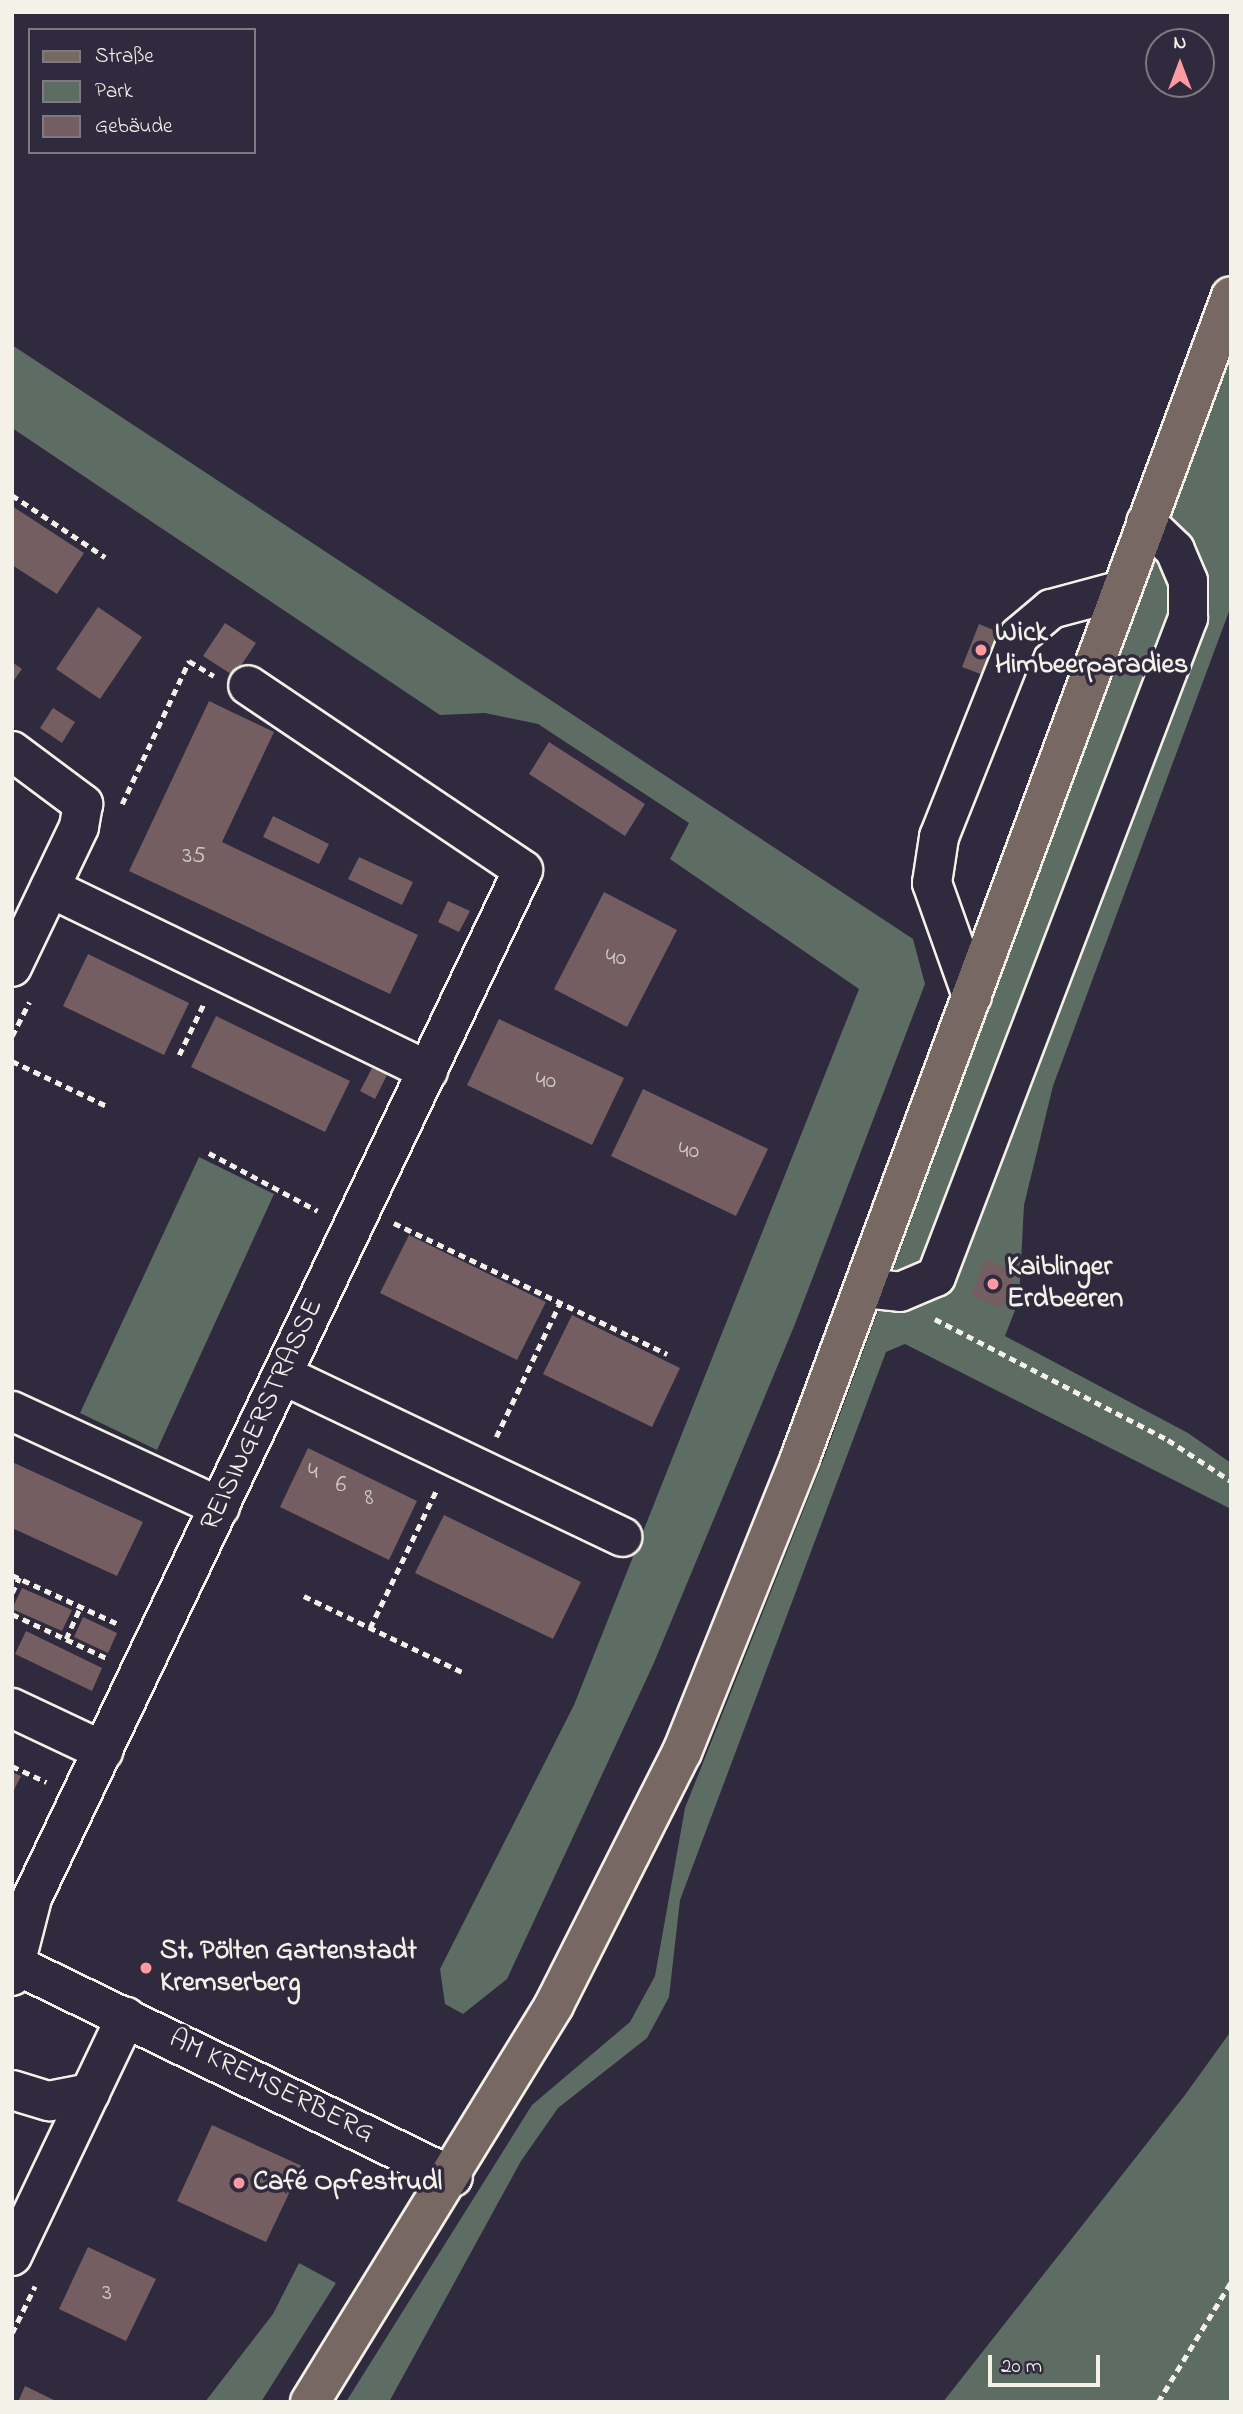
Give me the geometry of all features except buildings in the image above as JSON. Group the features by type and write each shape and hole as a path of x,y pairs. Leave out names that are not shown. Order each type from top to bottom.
{"main road":[{"path":"310,2402 453,2177 554,2005 682,1752 864,1288 1231,296"}],"street":[{"path":"864,1288 900,1292 936,1277 1188,618 1188,581 1175,550 1146,522"},
{"path":"972,996 932,883 939,837 1019,636 1051,610 1122,590"},
{"name":"REISINGERSTRASSE","path":"14,1968 33,1899 523,870 248,685"},
{"path":"12,751 83,804 79,827 12,967"},
{"path":"50,888 428,1071"},
{"path":"283,1375 622,1537"},
{"path":"12,1411 220,1507"},
{"path":"12,1708 103,1751"},
{"name":"AM KREMSERBERG","path":"14,1968 126,2017 453,2177"},
{"path":"12,2256 126,2017"},
{"path":"12,2090 49,2101 90,2093"}],"path":[{"path":"12,495 105,557"},
{"path":"179,1055 219,970"},
{"path":"12,1061 109,1107"},
{"path":"209,1153 312,1202 325,1220"},
{"path":"362,1208 667,1354"},
{"path":"370,1628 561,1303"},
{"path":"926,1315 1168,1440 1231,1481"},
{"path":"12,1575 81,1606 148,1657"},
{"path":"12,1593 19,1578"},
{"path":"304,1597 462,1672"},
{"path":"66,1639 81,1606"},
{"path":"12,1614 66,1639 148,1657"},
{"path":"1158,2402 1231,2282"}],"green space":[{"path":"12,345 913,939 925,984 795,1324 653,1665 507,1979 463,2014 445,2004 440,1969 574,1705 859,989 670,859 689,823 538,724 485,713 440,715 12,428"},
{"path":"1231,351 1231,606 1053,1086 1024,1205 1019,1300 1005,1336 1188,1433 1231,1463 1231,1509 905,1344 886,1352 680,1900 669,1997 647,2038 558,2108 521,2161 389,2402 346,2402 532,2105 630,2022 655,1976 685,1808 821,1466"},
{"path":"199,1157 274,1194 157,1450 80,1413"},
{"path":"1231,2031 1231,2402 943,2402 1185,2095"},
{"path":"299,2263 336,2283 261,2402 205,2402 273,2314"}],"place":[{"name":"Wick Himbeerparadies","path":"981,650"},
{"name":"Kaiblinger Erdbeeren","path":"993,1284"},
{"name":"St. Pölten Gartenstadt Kremserberg","path":"146,1968"},
{"name":"Café Opfestrudl","path":"239,2183"}]}
